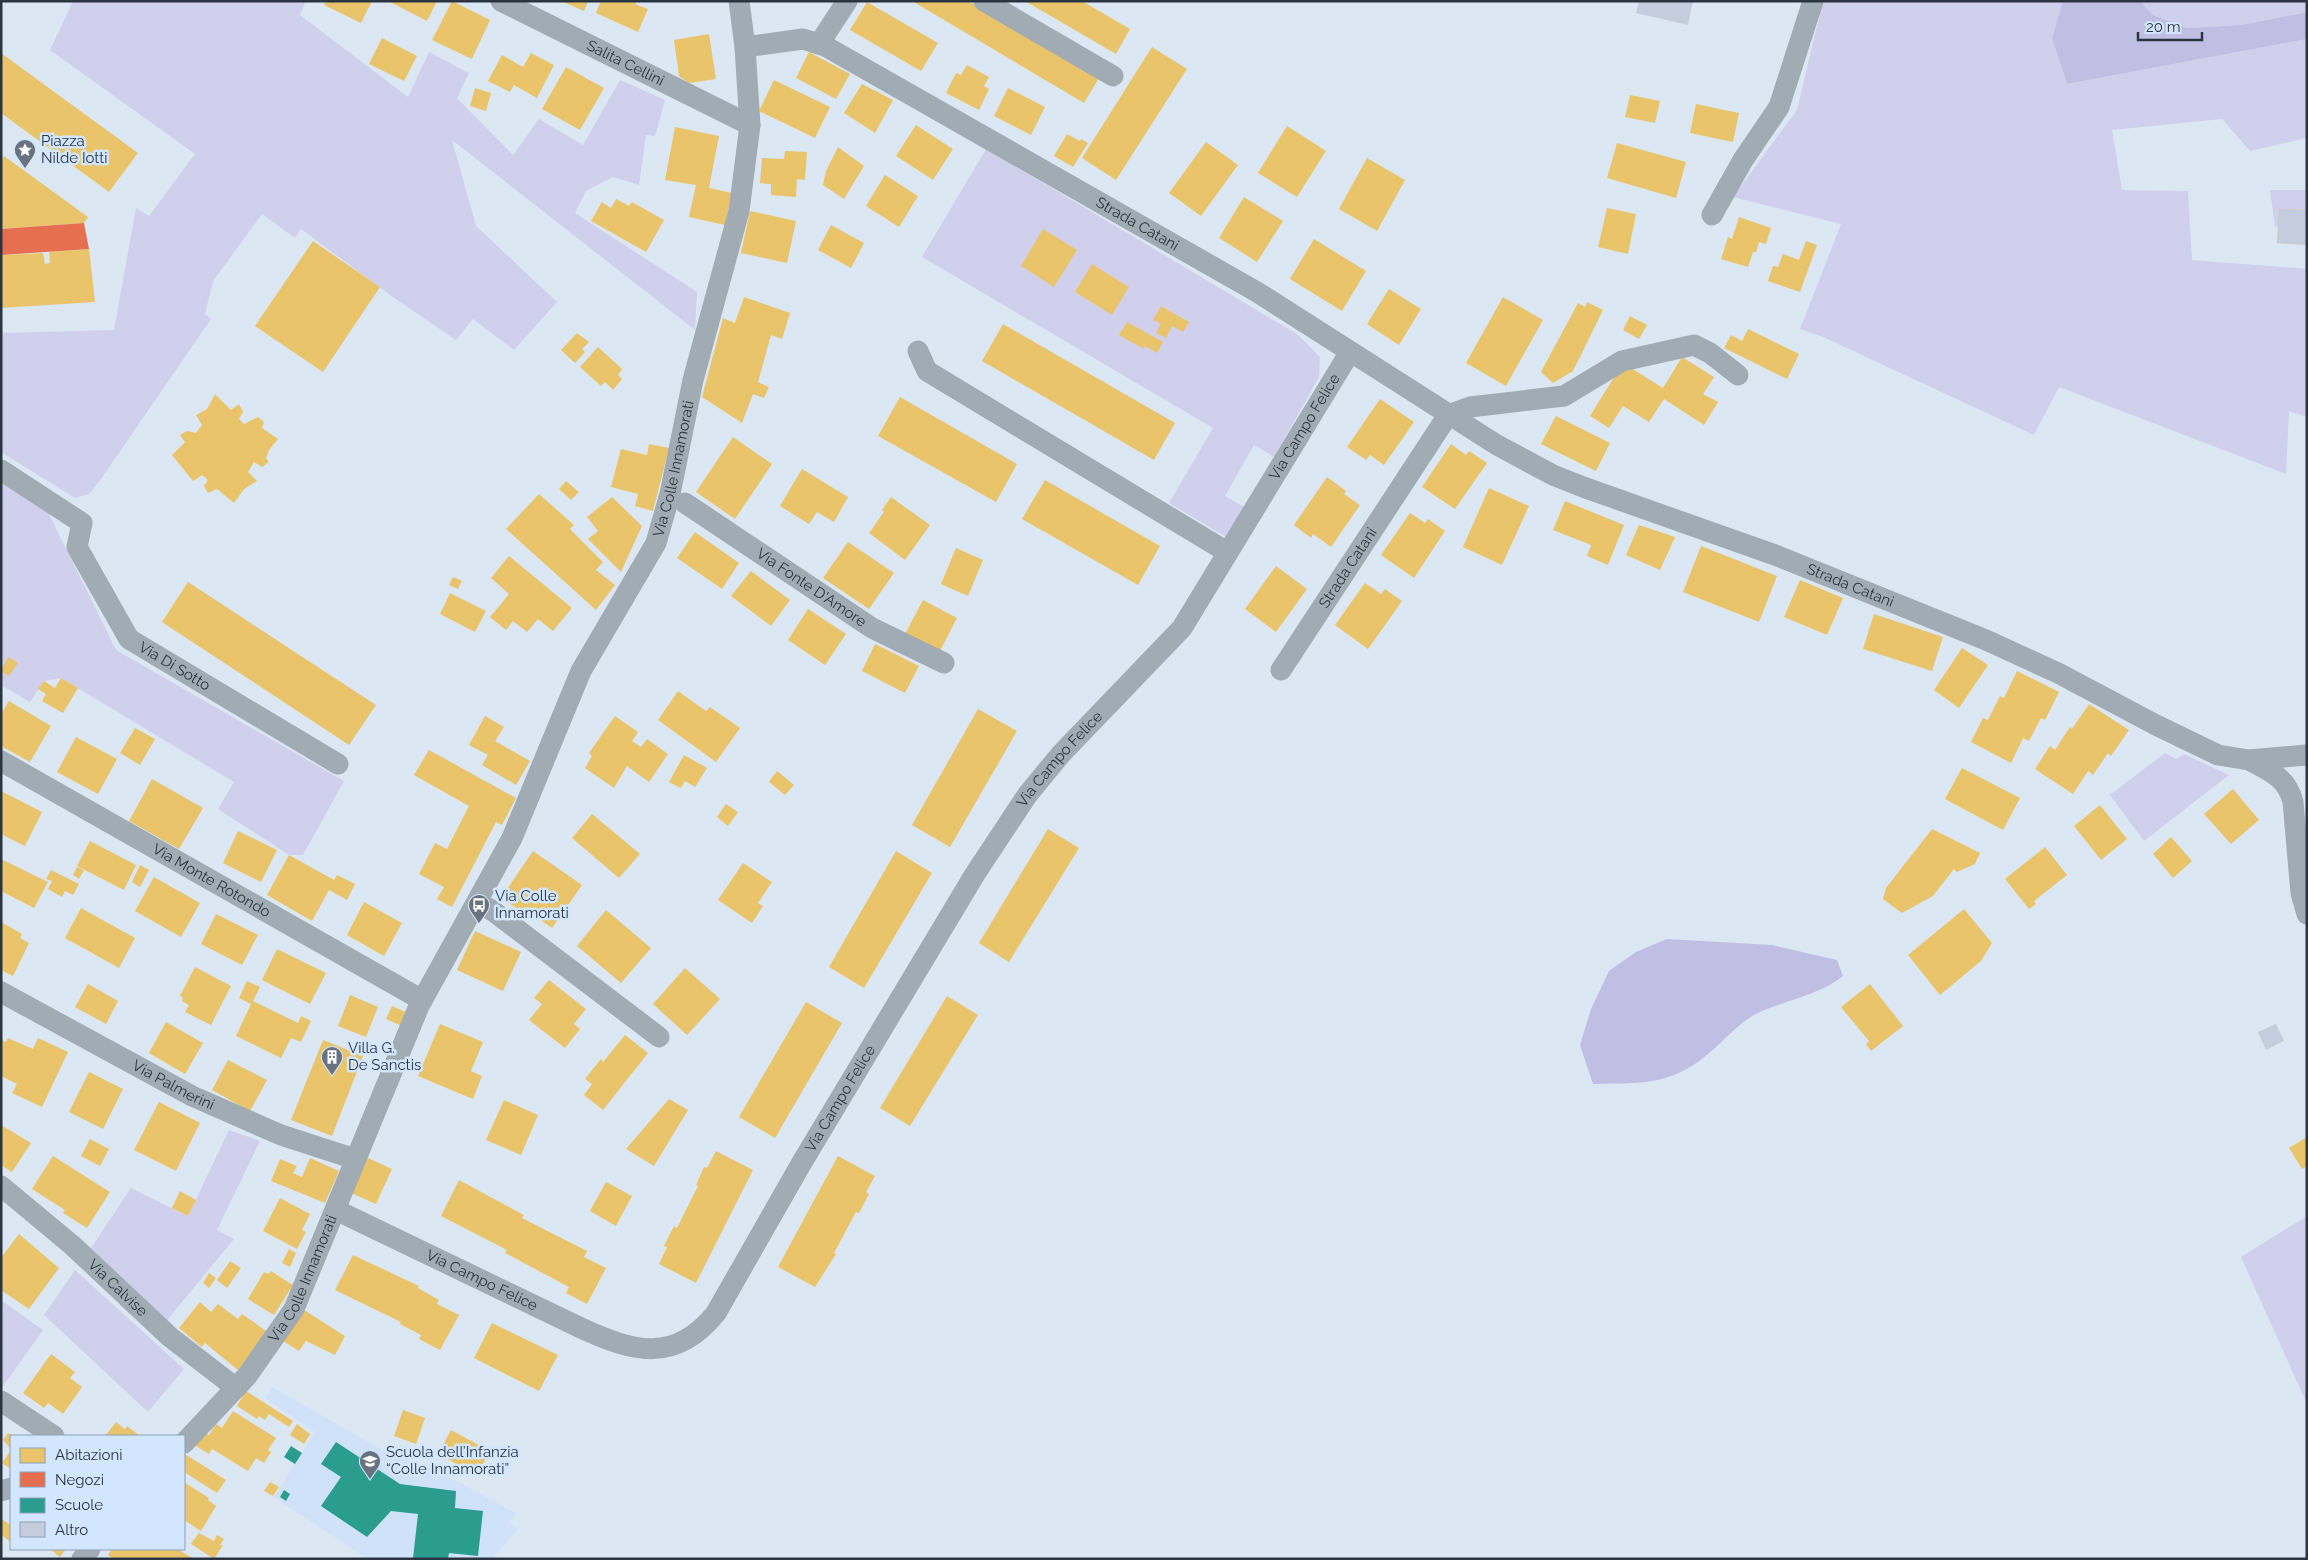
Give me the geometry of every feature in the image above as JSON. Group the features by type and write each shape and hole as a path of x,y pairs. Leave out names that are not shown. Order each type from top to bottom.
{"street":[{"name":"Salita Cellini","path":"500,1 750,125"},
{"name":"Via Colle Innamorati","path":"185,1442 236,1388 294,1309 422,1000 512,838 581,671 656,543 685,423 693,380 738,211 750,125 745,48 739,1"},
{"path":"819,44 847,1"},
{"path":"984,1 1113,76"},
{"path":"1712,215 1743,160 1779,107 1813,1"},
{"name":"Strada Catani","path":"745,48 804,39 819,44 1257,292 1448,415 1497,445 1553,475 1775,555 1960,630 2058,673 2156,725 2218,755 2249,760 2307,755"},
{"path":"1448,415 1470,407 1564,396 1622,361 1694,345 1710,353 1738,375"},
{"path":"918,351 927,370 1227,552"},
{"name":"Via Campo Felice","path":"336,1210 581,1328 621,1344 648,1350 688,1340 705,1327 716,1314 891,1012 975,874 1028,794 1061,754 1182,628 1350,352"},
{"name":"Strada Catani","path":"1281,670 1448,415"},
{"path":"656,543 682,511 685,503 693,431 685,423"},
{"name":"Via Di Sotto","path":"1,470 82,523 78,547 129,639 338,764"},
{"name":"Via Fonte D'Amore","path":"685,503 872,628 944,663"},
{"name":"Strada Catani","path":"2249,760 2269,752 2307,743"},
{"path":"2249,760 2279,777 2290,790 2293,802 2301,893 2307,914"},
{"name":"Via Monte Rotondo","path":"1,761 422,1000"},
{"path":"477,902 494,911 659,1037"},
{"name":"Via Palmerini","path":"1,992 192,1096 280,1136 355,1159"},
{"name":"Via Calvise","path":"1,1186 72,1245 170,1337 236,1388"},
{"path":"1,1401 52,1435"}],"shaded area":[{"path":"73,1 306,1 300,15 408,97 429,52 469,73 457,98 513,155 539,119 583,145 620,80 665,100 655,136 646,135 639,185 613,177 586,191 575,213 697,292 695,330 452,140 476,226 557,302 514,350 473,319 456,340 390,295 301,229 295,238 262,214 213,281 205,314 211,319 101,479 89,494 75,498 1,452 1,333 114,330 136,208 149,216 195,154 50,50"},
{"path":"1823,1 2063,1 2052,38 2067,84 2307,39 2307,138 2250,151 2222,119 2112,130 2122,190 2188,191 2192,260 2307,269 2307,417 2289,411 2286,474 2059,387 2034,435 1823,337 1800,329 1841,224 1733,197 1797,110"},
{"path":"2063,1 2140,1 2153,15 2187,28 2241,25 2307,12 2307,39 2067,84 2052,38"},
{"path":"2140,1 2305,1 2307,12 2241,25 2187,28 2153,15"},
{"path":"986,149 1297,334 1320,357 1319,377 1274,457 1254,445 1225,496 1244,507 1226,537 1169,503 1213,428 922,257"},
{"path":"2270,190 2307,190 2307,210 2279,209 2278,227 2275,226"},
{"path":"1,482 48,512 116,650 344,781 303,855 289,855 218,809 234,782 61,678 44,681 30,702 1,685"},
{"path":"2165,753 2176,759 2184,754 2229,775 2144,841 2110,795"},
{"path":"1667,939 1772,945 1837,960 1843,976 1824,988 1754,1015 1708,1054 1681,1072 1654,1081 1640,1083 1593,1084 1580,1045 1591,1009 1609,971 1636,952"},
{"path":"229,1130 260,1141 217,1230 234,1239 163,1325 87,1254 131,1188 188,1216"},
{"path":"2307,1216 2307,1404 2241,1257"},
{"path":"75,1270 184,1369 148,1412 44,1315"},
{"path":"1,1300 43,1330 1,1389"},
{"name":"Scuola dell’Infanzia “Colle Innamorati”","path":"272,1387 389,1454 439,1472 516,1513 510,1523 518,1529 492,1559 369,1559 274,1497 315,1432 265,1398"}],"building: Abitazioni":[{"path":"326,1 372,1 361,23 324,5"},
{"path":"388,1 437,1 427,21"},
{"path":"452,1 490,20 472,59 432,40"},
{"path":"561,1 588,1 584,11"},
{"path":"601,1 637,1 635,4 648,9 638,32 596,13"},
{"path":"912,1 968,1 1099,78 1084,103"},
{"path":"1025,1 1082,1 1130,29 1116,54"},
{"path":"867,2 938,43 921,71 850,30"},
{"path":"709,34 716,79 689,83 679,76 674,40"},
{"path":"382,38 417,56 404,81 369,64"},
{"path":"1152,47 1187,69 1116,180 1082,158"},
{"path":"809,52 850,74 836,99 796,78"},
{"path":"1,53 138,153 109,192 1,113"},
{"path":"531,53 554,65 537,98 514,85 510,92 488,81 502,55 523,67"},
{"path":"967,65 989,77 984,86 989,89 979,110 946,93 956,73 961,75"},
{"path":"566,67 604,88 580,130 542,109"},
{"path":"774,80 830,107 815,138 759,111"},
{"path":"862,84 893,100 875,133 844,113"},
{"path":"475,88 491,93 486,111 470,106"},
{"path":"1008,88 1045,107 1031,135 994,116"},
{"path":"1630,95 1660,101 1655,123 1625,117"},
{"path":"1696,104 1739,113 1733,142 1690,133"},
{"path":"916,125 953,149 933,180 896,156"},
{"path":"1287,126 1326,151 1297,197 1258,173"},
{"path":"675,127 719,136 709,188 732,193 725,225 689,217 696,185 665,180"},
{"path":"1067,134 1088,143 1073,167 1054,156"},
{"path":"1206,142 1238,165 1201,216 1169,193"},
{"path":"1617,143 1686,162 1676,198 1607,178"},
{"path":"838,147 864,166 844,199 823,185 826,171"},
{"path":"785,151 807,152 805,180 797,179 796,197 771,195 771,184 760,183 762,158 784,159"},
{"name":"Piazza Nilde Iotti","path":"4,156 88,217 84,223 1,229 1,160"},
{"path":"1367,158 1405,180 1377,231 1339,209"},
{"path":"885,175 918,196 899,227 866,206"},
{"path":"1244,197 1283,221 1257,262 1219,238"},
{"path":"616,199 629,206 632,202 664,220 646,252 591,221 602,202 611,208"},
{"path":"1607,208 1636,214 1628,254 1598,247"},
{"path":"2279,209 2307,210 2307,245 2277,243"},
{"path":"750,211 796,221 787,263 741,253"},
{"path":"1739,217 1771,228 1766,244 1759,242 1748,267 1721,259 1728,237 1732,239"},
{"path":"831,225 864,243 851,268 818,250"},
{"path":"1043,229 1077,250 1054,287 1021,266"},
{"path":"1314,239 1366,271 1342,311 1290,279"},
{"path":"313,241 380,287 323,372 255,326"},
{"path":"1806,241 1817,245 1800,292 1768,281 1773,266 1778,267 1783,254 1799,260"},
{"path":"89,249 95,302 1,308 1,255 43,253 45,264 50,263 49,252"},
{"path":"1092,264 1129,287 1112,315 1075,292"},
{"path":"1389,289 1421,309 1399,345 1367,324"},
{"path":"744,297 790,313 782,339 771,335 758,382 769,387 764,398 753,394 742,423 702,397 723,318 735,323"},
{"path":"1503,297 1543,320 1506,386 1466,363"},
{"path":"1587,302 1603,310 1573,371 1553,383 1541,372 1578,303 1585,307"},
{"path":"1161,306 1189,322 1183,332 1172,326 1166,338 1156,333 1161,324 1153,320"},
{"path":"1630,316 1647,325 1639,339 1623,330"},
{"path":"1127,322 1163,342 1157,353 1145,346 1144,349 1119,335"},
{"path":"1003,324 1175,423 1154,460 982,361"},
{"path":"1748,329 1799,354 1787,379 1724,348 1731,335 1742,341"},
{"path":"577,333 589,342 582,349 585,352 575,363 561,350"},
{"path":"598,347 622,369 618,375 622,379 613,390 605,382 601,386 580,367"},
{"path":"1682,357 1714,377 1703,394 1718,402 1704,425 1664,399 1649,422 1623,406 1609,428 1590,416 1623,363 1663,388"},
{"path":"215,394 231,410 239,404 243,412 239,419 244,424 258,417 264,422 262,428 278,439 269,450 266,458 269,462 262,467 254,462 248,472 257,481 244,489 234,503 217,489 208,493 204,486 208,480 202,475 193,481 172,455 185,442 180,435 187,431 196,433 202,425 196,415 207,409"},
{"path":"900,397 1017,464 996,502 878,436"},
{"path":"1380,399 1414,422 1384,465 1370,455 1366,460 1347,447"},
{"path":"1556,416 1610,443 1596,471 1541,444"},
{"path":"733,437 772,464 735,519 696,492"},
{"path":"649,444 669,448 653,511 635,506 638,494 611,487 621,449 647,455"},
{"path":"1451,444 1466,455 1469,451 1487,463 1455,509 1422,487"},
{"path":"802,469 848,497 834,522 817,512 809,524 780,506"},
{"path":"1327,477 1346,491 1344,494 1360,505 1331,547 1313,534 1311,538 1294,525"},
{"path":"1045,480 1160,546 1138,585 1022,519"},
{"path":"566,481 579,492 571,500 559,489"},
{"path":"1489,488 1529,506 1502,565 1463,547"},
{"path":"539,494 574,525 570,529 603,562 596,570 615,585 596,610 506,529"},
{"path":"612,497 642,526 621,572 588,539 598,531 587,517"},
{"path":"891,497 930,525 905,560 869,533 884,512 882,510"},
{"path":"1565,501 1624,525 1608,565 1587,556 1591,545 1553,530"},
{"path":"1410,513 1425,523 1428,519 1445,531 1414,578 1381,555"},
{"path":"1639,525 1675,537 1660,570 1626,555"},
{"path":"695,532 739,563 722,589 677,558"},
{"path":"848,542 894,573 869,609 823,578"},
{"path":"1701,546 1777,576 1759,622 1683,592"},
{"path":"956,548 983,560 968,596 941,584"},
{"path":"509,556 572,608 553,631 538,619 527,632 513,621 506,630 490,617 509,594 491,578"},
{"path":"1276,566 1307,589 1276,632 1245,609"},
{"path":"751,571 790,600 771,626 731,596"},
{"path":"453,577 462,581 458,589 449,585"},
{"path":"1800,580 1843,598 1827,635 1784,617"},
{"path":"188,582 376,705 349,745 162,622"},
{"path":"1365,583 1381,594 1385,589 1402,601 1368,649 1335,625"},
{"path":"450,593 486,611 475,632 440,614"},
{"path":"923,600 957,618 939,653 905,634"},
{"path":"808,609 846,634 825,665 788,640"},
{"path":"1874,614 1943,637 1932,671 1863,649"},
{"path":"875,644 919,666 905,693 862,671"},
{"path":"1962,648 1988,665 1959,708 1934,690"},
{"path":"8,657 18,663 9,676 1,671"},
{"path":"2017,671 2059,692 2045,720 2041,718 2029,741 2023,738 2011,763 1971,742 1983,718 1988,720 2000,696 2004,698"},
{"path":"61,678 78,688 63,713 42,701 46,694 38,689 44,681 55,688"},
{"path":"678,691 706,711 710,707 740,728 716,762 658,720"},
{"path":"9,701 51,726 30,762 1,746 1,714"},
{"path":"2089,704 2129,730 2111,756 2108,753 2093,775 2088,771 2073,794 2035,769 2050,746 2055,750 2070,727 2072,729"},
{"path":"978,709 1017,731 950,847 912,825"},
{"path":"485,716 504,727 495,741 530,761 516,785 482,765 488,755 469,745"},
{"path":"615,716 638,732 632,741 641,747 647,739 668,754 649,782 627,766 614,788 585,768 592,756 589,753"},
{"path":"135,728 155,739 140,765 120,753"},
{"path":"76,737 117,759 98,794 57,772"},
{"path":"429,750 516,798 502,825 496,822 452,907 437,899 444,887 419,874 435,843 447,849 469,806 414,775"},
{"path":"684,755 707,768 695,787 685,781 681,788 669,782"},
{"path":"1962,768 2020,798 2003,830 1945,799"},
{"path":"777,771 794,785 785,795 769,782"},
{"path":"152,779 203,808 179,849 129,821"},
{"path":"2233,789 2259,820 2231,844 2204,814"},
{"path":"1,791 42,812 25,846 1,834"},
{"path":"726,804 738,812 728,826 717,817"},
{"path":"2100,805 2127,839 2101,860 2074,826"},
{"path":"592,814 640,854 619,878 572,838"},
{"path":"1048,829 1079,848 1009,962 979,943"},
{"path":"1932,829 1980,853 1975,864 1957,872 1954,869 1933,896 1902,913 1883,899 1886,888"},
{"path":"238,831 277,850 261,882 223,863"},
{"path":"2171,837 2192,861 2173,878 2153,854"},
{"path":"90,841 136,865 124,890 77,866"},
{"path":"2045,847 2067,875 2034,901 2036,904 2029,909 2005,879"},
{"path":"533,851 582,885 552,928 529,912 527,915 501,898"},
{"path":"896,851 932,873 864,988 829,967"},
{"path":"289,855 334,880 337,875 355,884 347,900 329,890 312,921 267,895"},
{"path":"1,859 48,882 34,908 1,891"},
{"path":"743,863 772,882 758,903 763,906 752,923 718,900"},
{"path":"140,865 149,870 140,887 132,882"},
{"path":"77,867 84,870 79,879 73,875"},
{"path":"51,870 79,884 73,895 65,891 62,897 48,889 52,881 46,879"},
{"path":"154,877 200,903 181,937 135,911"},
{"path":"364,902 402,923 384,956 347,935"},
{"path":"81,908 135,938 119,968 65,938"},
{"path":"1964,909 1992,943 1981,961 1940,995 1908,955"},
{"path":"606,910 651,948 621,983 577,946"},
{"path":"216,914 258,935 242,965 201,944"},
{"path":"1,922 22,934 20,938 29,943 13,976 1,970"},
{"path":"475,931 521,952 503,991 457,970"},
{"path":"277,949 326,973 310,1004 262,980"},
{"path":"195,967 231,986 211,1025 185,1012 189,1005 182,1001 183,998 180,996"},
{"path":"685,968 720,999 687,1035 653,1004"},
{"path":"549,980 586,1009 574,1024 580,1029 565,1048 529,1020 542,1004 534,998"},
{"path":"247,981 260,987 253,1001 298,1023 301,1016 311,1021 301,1042 291,1038 281,1058 236,1036 251,1004 239,998"},
{"path":"88,984 118,1001 106,1024 75,1007"},
{"path":"1870,984 1903,1026 1871,1051 1866,1044 1869,1041 1841,1007"},
{"path":"350,995 378,1007 366,1037 338,1026"},
{"path":"947,996 978,1015 910,1126 880,1108"},
{"path":"806,1002 842,1023 775,1138 739,1117"},
{"path":"392,1006 408,1013 402,1026 386,1019"},
{"path":"166,1022 203,1043 185,1074 149,1053"},
{"path":"440,1024 483,1042 471,1071 482,1076 473,1099 418,1076"},
{"path":"625,1035 648,1053 603,1110 584,1095 592,1084 585,1079 601,1059 603,1062"},
{"path":"8,1038 33,1049 38,1038 68,1052 42,1107 12,1093 17,1084 1,1076 1,1040 6,1042"},
{"name":"Villa G. De Sanctis","path":"323,1040 363,1056 332,1136 291,1120"},
{"path":"228,1060 267,1080 250,1111 212,1090"},
{"path":"89,1072 123,1089 103,1129 69,1112"},
{"path":"669,1099 688,1110 654,1166 626,1149"},
{"path":"504,1100 538,1115 521,1155 486,1140"},
{"path":"159,1102 200,1123 176,1171 134,1150"},
{"path":"1,1125 31,1143 12,1172 1,1165"},
{"path":"2307,1137 2307,1166 2302,1169 2289,1148"},
{"path":"90,1139 109,1149 100,1166 81,1156"},
{"path":"716,1151 753,1170 696,1283 659,1264 667,1247 664,1246 674,1226 677,1228 698,1186 696,1185 704,1167 707,1168"},
{"path":"53,1156 110,1192 87,1228 63,1213 65,1210 32,1189"},
{"path":"838,1156 875,1176 866,1192 869,1194 859,1213 856,1212 834,1253 836,1254 815,1287 778,1267"},
{"path":"366,1157 392,1169 376,1204 349,1192"},
{"path":"310,1158 339,1171 325,1203 271,1181 280,1159 297,1166 293,1173 302,1177"},
{"path":"459,1180 524,1215 522,1218 587,1251 584,1257 606,1268 587,1304 566,1293 569,1287 505,1253 507,1250 441,1216"},
{"path":"606,1182 632,1196 616,1226 590,1211"},
{"path":"180,1191 196,1200 188,1216 172,1208"},
{"path":"280,1198 310,1214 302,1230 306,1232 297,1249 263,1231"},
{"path":"19,1234 59,1268 29,1309 1,1290 1,1258"},
{"path":"289,1249 296,1253 290,1267 282,1263"},
{"path":"353,1255 419,1286 418,1288 439,1300 437,1304 459,1315 440,1350 419,1339 421,1335 400,1324 401,1322 335,1290"},
{"path":"230,1261 241,1268 227,1288 217,1280"},
{"path":"271,1271 293,1285 274,1315 248,1299 264,1272 269,1274"},
{"path":"209,1273 216,1278 209,1288 203,1283"},
{"path":"200,1302 211,1312 218,1304 238,1319 242,1314 269,1333 239,1371 205,1343 202,1347 179,1328"},
{"path":"304,1310 345,1336 335,1355 306,1341 299,1351 283,1341"},
{"path":"492,1323 558,1355 539,1391 474,1358"},
{"path":"51,1354 75,1372 70,1378 82,1387 63,1414 48,1403 44,1408 23,1393"},
{"path":"246,1391 293,1421 289,1427 269,1414 265,1420 259,1416 257,1419 237,1406"},
{"path":"403,1410 425,1418 416,1444 394,1436"},
{"path":"233,1411 276,1438 268,1450 271,1452 264,1463 256,1458 248,1471 212,1449 209,1454 196,1446 204,1432 209,1435 216,1424 222,1428"},
{"path":"116,1422 125,1429 127,1426 139,1435 106,1435"},
{"path":"297,1424 310,1434 304,1444 290,1435"},
{"path":"451,1430 490,1451 477,1475 438,1454"},
{"path":"8,1433 12,1435 10,1435 10,1448 3,1440"},
{"path":"10,1451 10,1468 2,1463"},
{"path":"185,1454 226,1480 217,1493 185,1473"},
{"path":"270,1482 279,1487 273,1496 264,1491"},
{"path":"185,1483 209,1498 208,1500 216,1506 201,1531 185,1521"},
{"path":"1,1519 10,1524 10,1541 1,1535"},
{"path":"199,1533 214,1541 217,1535 224,1539 220,1545 223,1545 214,1559 191,1544"},
{"path":"51,1550 65,1550 60,1557"},
{"path":"111,1550 179,1550 194,1559 114,1559 108,1555"}],"building: Negozi":[{"path":"84,223 89,249 1,255 1,229"}],"building: Scuole":[{"path":"336,1442 400,1484 456,1491 455,1508 483,1511 478,1556 449,1553 448,1559 413,1558 418,1514 391,1511 367,1537 321,1506 341,1477 321,1464"},
{"path":"291,1446 302,1453 295,1464 284,1457"},
{"path":"284,1490 290,1494 286,1501 280,1497"}],"building: Altro":[{"path":"1639,1 1693,1 1688,25 1636,13"},
{"path":"2279,209 2307,210 2307,245 2277,243"},
{"path":"2276,1024 2284,1041 2266,1050 2258,1032"}],"place":[{"name":"Piazza Nilde Iotti","path":"25,169"},
{"name":"Via Colle Innamorati","path":"479,924"},
{"name":"Villa G. De Sanctis","path":"332,1076"},
{"name":"Scuola dell’Infanzia “Colle Innamorati”","path":"370,1480"}]}
